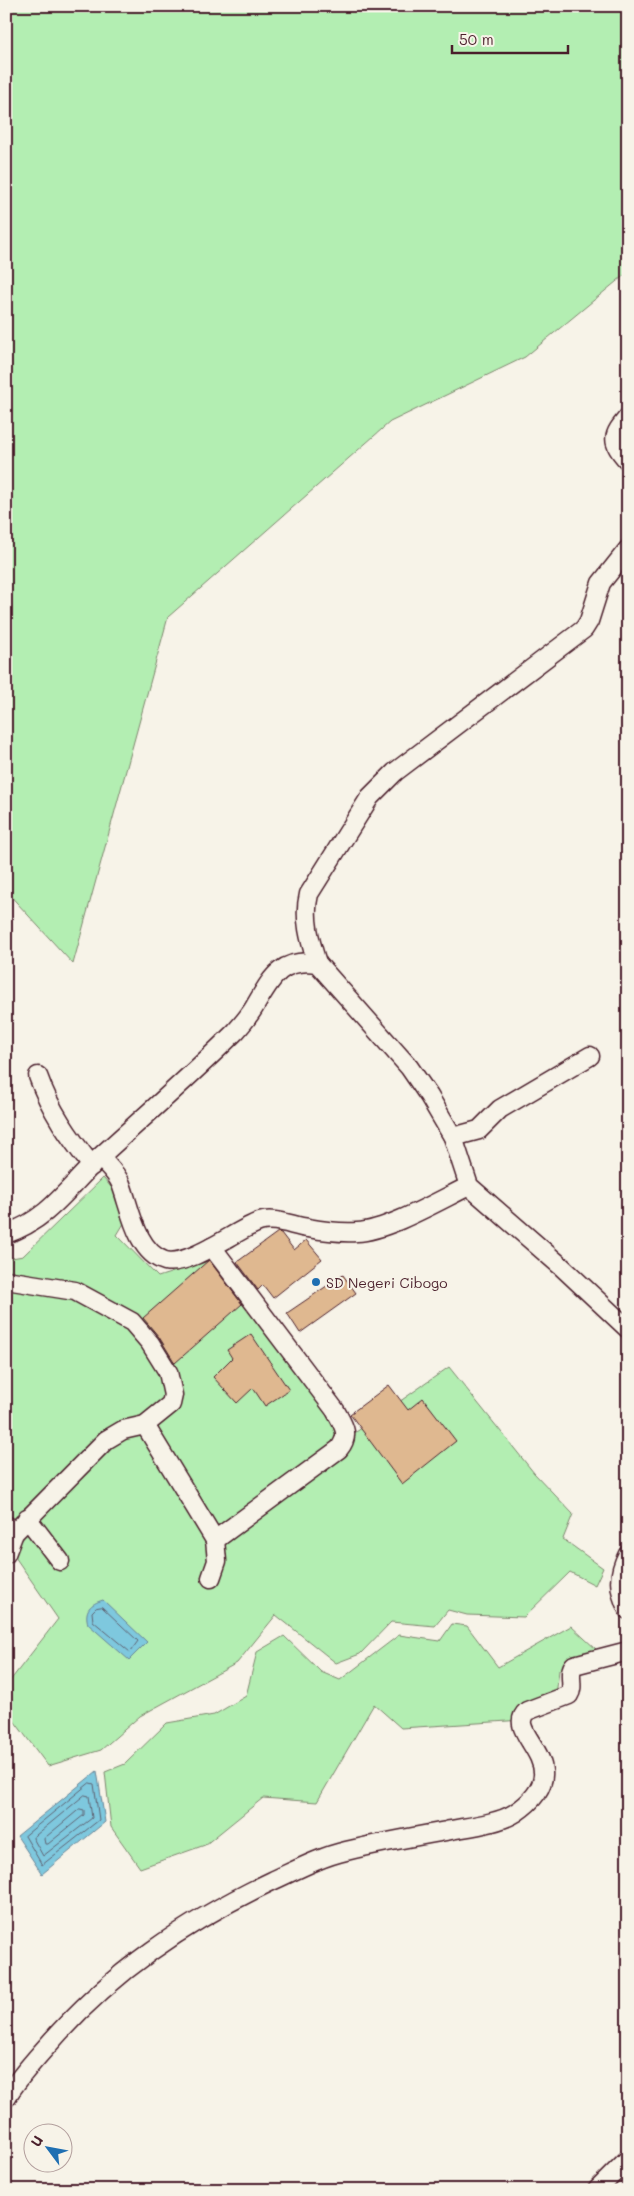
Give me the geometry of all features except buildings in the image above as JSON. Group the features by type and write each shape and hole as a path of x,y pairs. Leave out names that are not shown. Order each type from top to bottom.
{"street":[{"path":"628,417 616,431 614,438 620,452 628,461"},
{"path":"628,550 601,583 589,621 584,628 395,772 370,797 309,894 306,909 307,922 317,963 409,1067 453,1137 469,1186 562,1267 628,1329"},
{"path":"6,1234 31,1224 46,1213 96,1161 236,1031 255,1007 271,979 280,970 304,961 317,963"},
{"path":"453,1137 479,1130 500,1109 590,1056"},
{"path":"38,1076 46,1100 59,1121 96,1161 120,1182 135,1228 153,1253 165,1261 180,1260 212,1247 260,1222 277,1221 329,1232 359,1232 387,1224 469,1186"},
{"path":"212,1247 335,1410 346,1430 346,1436 339,1449 215,1540"},
{"path":"6,1280 75,1291 132,1322 150,1343 168,1372 173,1395 171,1404 145,1425 123,1430 106,1440 27,1518 10,1529 6,1554"},
{"path":"145,1425 215,1540 218,1550 212,1578"},
{"path":"27,1518 60,1561"},
{"path":"628,1554 622,1566 619,1580 620,1595 628,1610"},
{"path":"6,2098 15,2082 59,2032 118,1975 198,1919 280,1877 333,1854 383,1842 481,1824 512,1814 527,1804 543,1782 544,1774 538,1755 522,1726 522,1716 527,1711 569,1696 572,1690 571,1671 574,1665 628,1651"},
{"path":"598,2189 628,2159"}],"green space":[{"path":"6,6 628,6 628,272 525,357 390,422 168,617 73,964 6,891"},
{"path":"103,1178 132,1210 117,1235 158,1277 216,1258 346,1439 449,1367 534,1473 573,1514 563,1539 603,1568 595,1585 570,1572 524,1617 467,1615 448,1610 435,1626 391,1622 360,1654 336,1663 276,1615 237,1663 140,1716 101,1750 48,1766 6,1710 6,1686 58,1619 6,1544 6,1259 23,1256"},
{"path":"452,1624 467,1626 498,1667 571,1626 609,1661 559,1670 555,1705 523,1720 401,1728 374,1704 317,1802 263,1798 205,1845 140,1868 111,1827 105,1772 125,1764 167,1723 214,1715 246,1696 257,1652 284,1636 321,1672 340,1680 399,1635 440,1641"}],"water":[{"path":"103,1600 147,1642 129,1660 88,1624 87,1615 89,1608"},
{"path":"97,1771 105,1822 42,1874 17,1836"}],"place":[{"name":"SD Negeri Cibogo","path":"316,1282"}]}
